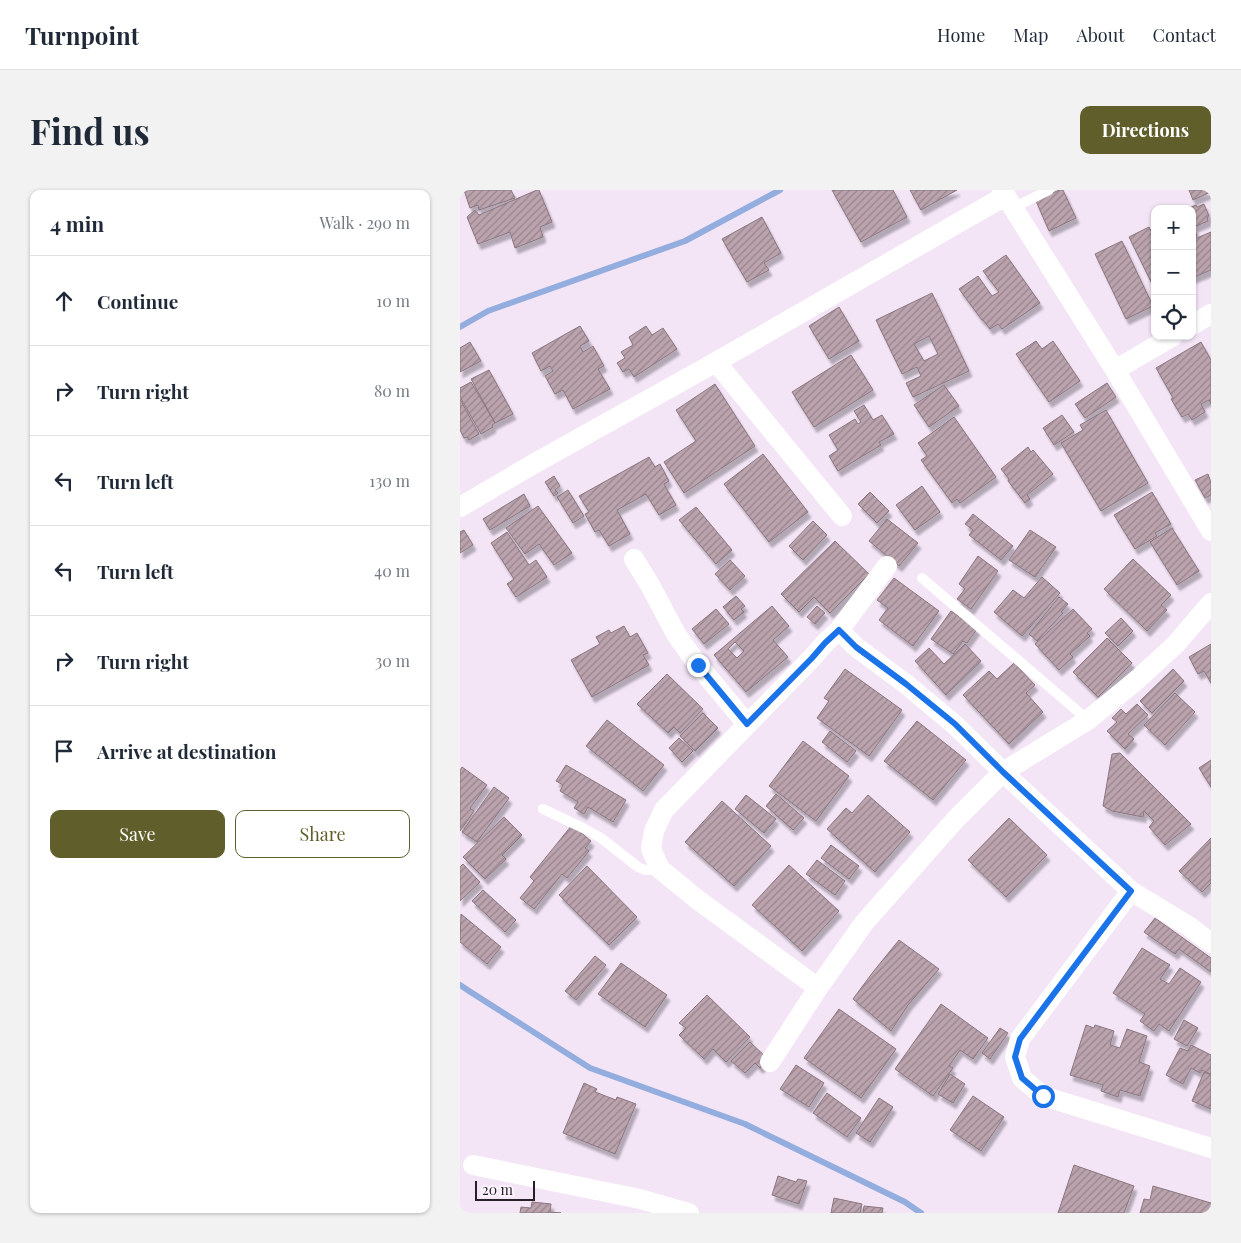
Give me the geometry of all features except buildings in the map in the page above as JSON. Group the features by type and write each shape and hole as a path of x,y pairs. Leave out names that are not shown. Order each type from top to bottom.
{"street":[{"path":"460,507 1007,198 1115,370 1211,531"},
{"path":"1196,323 1211,314"},
{"path":"1115,370 1166,340"},
{"path":"716,362 842,516"},
{"path":"634,558 676,634 698,665 747,724"},
{"path":"818,988 698,900 660,868 651,849 654,831 664,810 839,630 888,566"},
{"path":"770,1062 818,988 864,923 955,820 1003,772 1088,720 1138,679 1176,644 1211,603"},
{"path":"839,630 856,647 955,724 1003,772 1131,891 1190,927 1211,943"},
{"path":"1131,891 1020,1039 1015,1057 1017,1064 1022,1078 1043,1096 1211,1148"},
{"path":"473,1165 640,1199 689,1213"}],"lane":[{"path":"1007,198 1049,190"},
{"path":"922,578 1088,720"},
{"path":"543,809 602,838 638,867 645,870 660,868"}],"waterway":[{"path":"460,327 488,311 685,241 780,190"},
{"path":"460,985 590,1068 745,1124 905,1202 921,1213"}],"route":[{"path":"698,665 747,724 839,630 856,647 955,724 1003,772 1131,891 1020,1039 1015,1057 1022,1078 1043,1096"}]}
